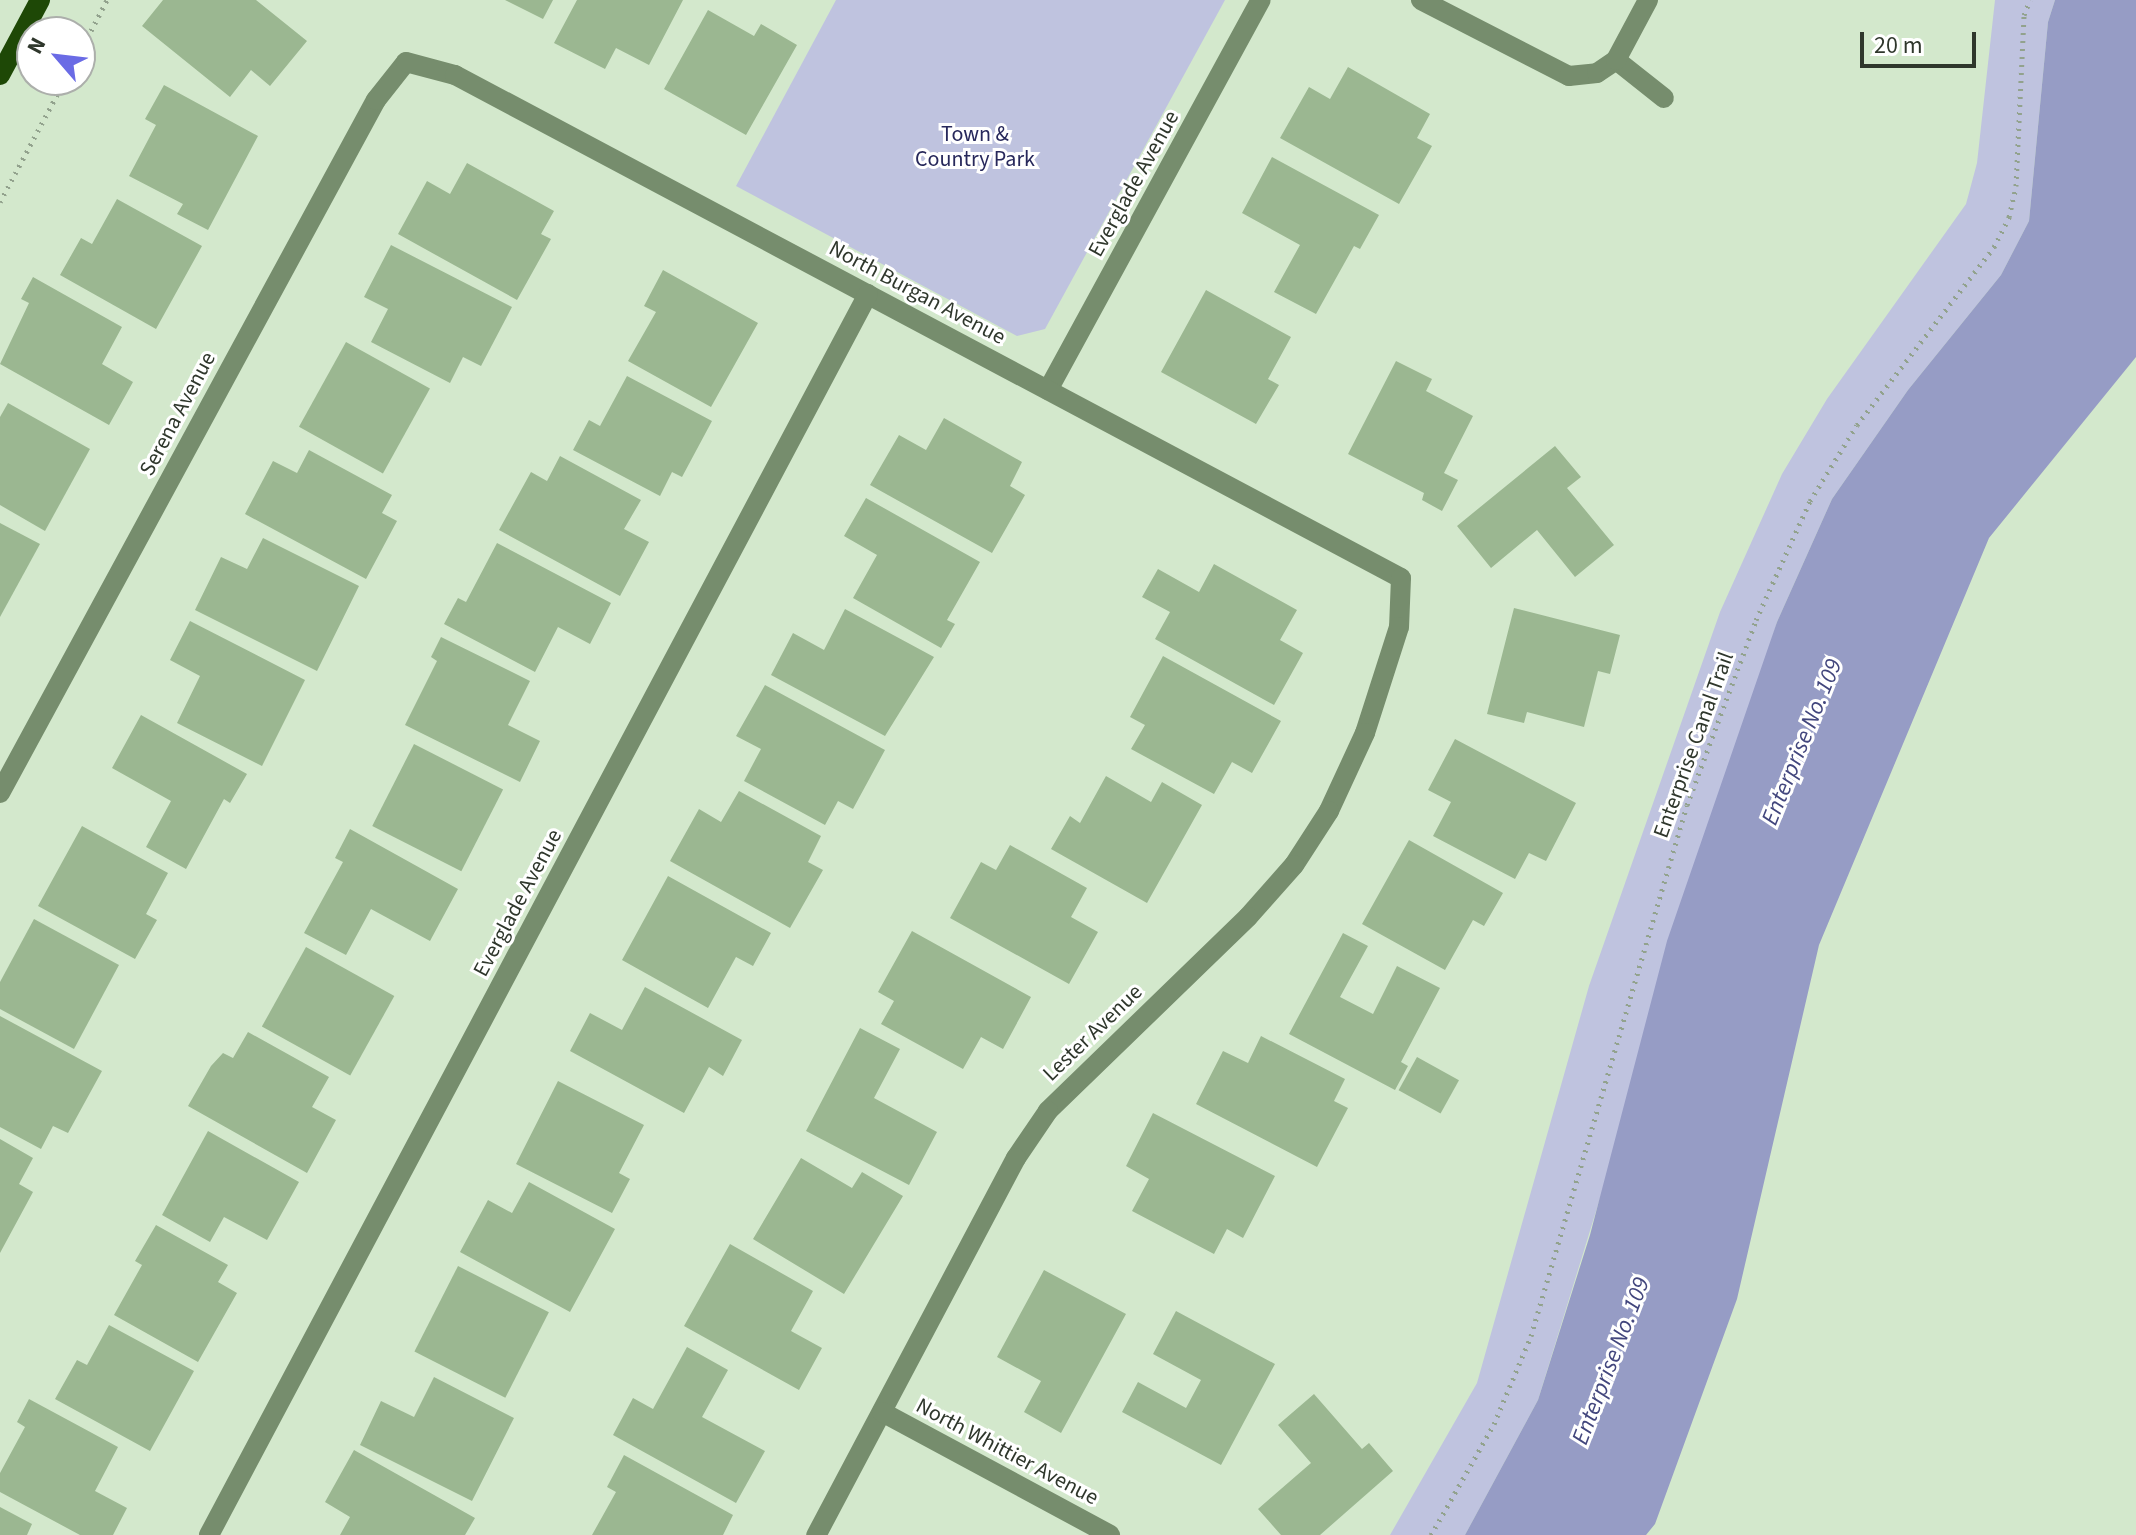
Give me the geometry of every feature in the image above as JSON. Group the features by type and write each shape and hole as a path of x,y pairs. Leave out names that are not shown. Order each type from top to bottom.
{"main road":[{"path":"0,75 40,0"}],"street":[{"name":"Everglade Avenue","path":"1048,390 1261,0"},
{"path":"1421,0 1569,76 1597,73 1616,60 1648,0"},
{"path":"1616,60 1664,98"},
{"name":"North Burgan Avenue","path":"406,62 455,75 1401,578"},
{"name":"Serena Avenue","path":"0,793 376,100 406,62"},
{"name":"Everglade Avenue","path":"209,1535 868,294"},
{"name":"Lester Avenue","path":"816,1535 1016,1158 1048,1111 1248,917 1294,865 1329,811 1365,733 1394,642 1401,578"},
{"name":"North Whittier Avenue","path":"882,1412 1110,1535"}],"path":[{"path":"96,21 107,0"},
{"name":"Enterprise Canal Trail","path":"1431,1535 1494,1424 1531,1336 1687,805 1756,620 1810,501 1857,425 1994,247 2009,217 2016,186 2024,15 2030,0"},
{"path":"0,202 56,96"}],"green space":[{"name":"Town & Country Park","path":"836,0 1225,0 1045,329 1017,336 736,186"},
{"path":"1995,0 2055,0 2048,22 2029,221 2001,275 1908,390 1832,499 1777,622 1538,1400 1465,1535 1390,1535 1477,1383 1589,986 1720,612 1782,474 1827,399 1966,204 1977,163"}],"water":[{"name":"Enterprise No. 109","path":"2055,0 2136,0 2136,357 1989,538 1819,945 1737,1299 1655,1524 1646,1535 1465,1535 1538,1400 1590,1235 1667,941 1777,622 1832,499 1908,390 2001,275 2029,221 2048,22"}],"building":[{"path":"163,0 256,0 307,41 270,86 251,70 230,97 142,26"},
{"path":"505,0 553,0 543,19"},
{"path":"577,0 683,0 649,65 616,48 605,69 554,43"},
{"path":"708,10 754,36 761,24 797,45 746,135 664,89"},
{"path":"1348,67 1430,114 1417,138 1432,146 1399,204 1280,138 1309,87 1330,99"},
{"path":"164,85 258,136 208,230 177,214 183,204 129,176 156,125 145,119"},
{"path":"1272,157 1379,215 1360,249 1354,246 1316,314 1274,292 1300,245 1242,213"},
{"path":"467,163 554,211 541,234 551,239 517,300 398,234 427,181 450,194"},
{"path":"117,199 202,246 156,329 60,275 81,238 92,244"},
{"path":"391,245 512,307 481,366 463,357 450,383 371,342 388,309 364,297"},
{"path":"663,270 758,323 711,407 628,361 656,312 644,306"},
{"path":"33,277 122,327 102,364 133,382 109,425 0,364 29,303 21,299"},
{"path":"1206,290 1291,337 1268,379 1279,385 1256,424 1161,372"},
{"path":"346,342 430,389 383,473 299,427"},
{"path":"1396,361 1432,379 1426,391 1473,416 1444,473 1458,480 1442,511 1422,500 1424,493 1348,454"},
{"path":"627,376 712,421 682,477 672,472 660,496 573,450 589,420 600,426"},
{"path":"8,403 90,449 45,531 0,505 0,417"},
{"path":"944,418 1022,462 1010,486 1025,495 992,553 870,485 899,435 926,450"},
{"path":"1555,446 1581,477 1567,488 1614,545 1575,577 1537,530 1491,568 1457,526"},
{"path":"309,450 392,495 382,513 397,521 366,579 245,514 273,461 297,473"},
{"path":"560,456 641,500 624,529 649,542 620,596 499,530 531,472 547,481"},
{"path":"866,498 980,562 947,620 955,624 941,648 853,598 877,555 844,536"},
{"path":"0,523 40,544 0,617"},
{"path":"263,538 359,586 317,671 195,610 221,557 247,569"},
{"path":"497,543 611,603 590,644 558,627 535,672 444,624 458,598 466,602"},
{"path":"1214,564 1297,610 1280,640 1303,653 1274,705 1155,639 1170,612 1142,597 1158,569 1199,592"},
{"path":"1514,608 1620,635 1610,674 1598,671 1584,727 1527,712 1524,723 1487,714"},
{"path":"845,609 934,657 885,736 771,675 793,633 824,650"},
{"path":"190,621 305,680 262,766 177,723 200,676 170,660"},
{"path":"441,637 530,681 508,725 540,741 520,782 405,725 437,661 431,657"},
{"path":"1163,656 1281,721 1252,773 1232,762 1214,794 1131,749 1145,725 1130,717"},
{"path":"765,685 885,750 853,809 838,801 825,825 744,781 761,749 736,736"},
{"path":"141,715 247,774 230,803 224,799 186,869 146,847 171,801 112,768"},
{"path":"1455,739 1576,803 1546,861 1529,853 1515,879 1433,836 1451,802 1428,790"},
{"path":"414,744 503,789 461,871 372,826"},
{"path":"1106,776 1151,802 1162,782 1202,805 1147,903 1051,849 1070,816 1080,823"},
{"path":"739,791 821,836 808,862 823,870 790,928 670,861 699,809 721,822"},
{"path":"82,826 168,873 146,914 157,920 135,959 38,906"},
{"path":"350,829 458,889 430,941 371,909 346,955 304,933 343,862 335,858"},
{"path":"1409,840 1503,893 1484,926 1473,920 1445,970 1362,924"},
{"path":"1010,845 1087,888 1071,917 1098,932 1069,984 950,918 981,862 996,870"},
{"path":"668,876 771,933 753,966 736,957 708,1008 622,960"},
{"path":"34,919 119,965 74,1049 0,1009 0,982"},
{"path":"912,931 1031,997 1003,1049 981,1037 963,1069 881,1024 894,1001 878,992"},
{"path":"1343,933 1368,946 1340,997 1373,1014 1397,966 1440,988 1401,1062 1408,1066 1395,1090 1289,1034"},
{"path":"306,947 394,996 350,1076 262,1027"},
{"path":"645,987 742,1040 723,1076 709,1067 684,1113 570,1051 590,1013 622,1030"},
{"path":"0,1016 102,1071 68,1133 53,1126 41,1149 0,1127"},
{"path":"860,1028 900,1049 874,1098 937,1132 909,1185 806,1131"},
{"path":"248,1032 329,1077 312,1107 336,1120 307,1173 188,1106 211,1066 223,1053 233,1058"},
{"path":"1261,1036 1345,1079 1334,1101 1348,1108 1317,1167 1196,1104 1223,1051 1248,1063"},
{"path":"1417,1057 1459,1080 1441,1114 1399,1090"},
{"path":"558,1081 644,1125 619,1173 630,1179 612,1213 516,1164"},
{"path":"1153,1113 1275,1176 1243,1238 1227,1229 1214,1254 1132,1211 1149,1179 1126,1166"},
{"path":"208,1131 299,1182 267,1240 224,1217 210,1242 162,1215"},
{"path":"0,1139 33,1158 19,1184 33,1192 0,1253"},
{"path":"801,1158 852,1188 862,1172 903,1196 844,1294 753,1239"},
{"path":"529,1182 615,1229 570,1312 460,1252 488,1200 512,1213"},
{"path":"156,1225 228,1265 218,1282 237,1293 198,1362 114,1315 142,1265 135,1261"},
{"path":"730,1244 813,1291 791,1331 822,1348 799,1390 684,1326"},
{"path":"458,1266 549,1312 505,1398 414,1352"},
{"path":"1044,1270 1126,1314 1061,1433 1024,1412 1041,1381 997,1357"},
{"path":"1176,1311 1275,1364 1221,1465 1122,1412 1138,1382 1186,1408 1201,1380 1153,1354"},
{"path":"109,1325 194,1371 150,1451 55,1399 77,1360 87,1365"},
{"path":"687,1347 728,1370 702,1417 765,1451 736,1503 613,1435 633,1398 653,1409"},
{"path":"434,1377 514,1418 472,1501 360,1445 381,1401 414,1417"},
{"path":"1314,1394 1362,1449 1369,1443 1393,1471 1320,1535 1281,1535 1258,1509 1311,1463 1278,1425"},
{"path":"29,1399 118,1447 95,1491 127,1508 113,1535 80,1535 0,1492 0,1473 25,1427 17,1422"},
{"path":"354,1450 475,1518 465,1535 340,1535 350,1517 325,1502"},
{"path":"624,1455 733,1515 723,1535 592,1535 616,1492 607,1487"},
{"path":"0,1507 32,1524 27,1535 0,1535"}]}
